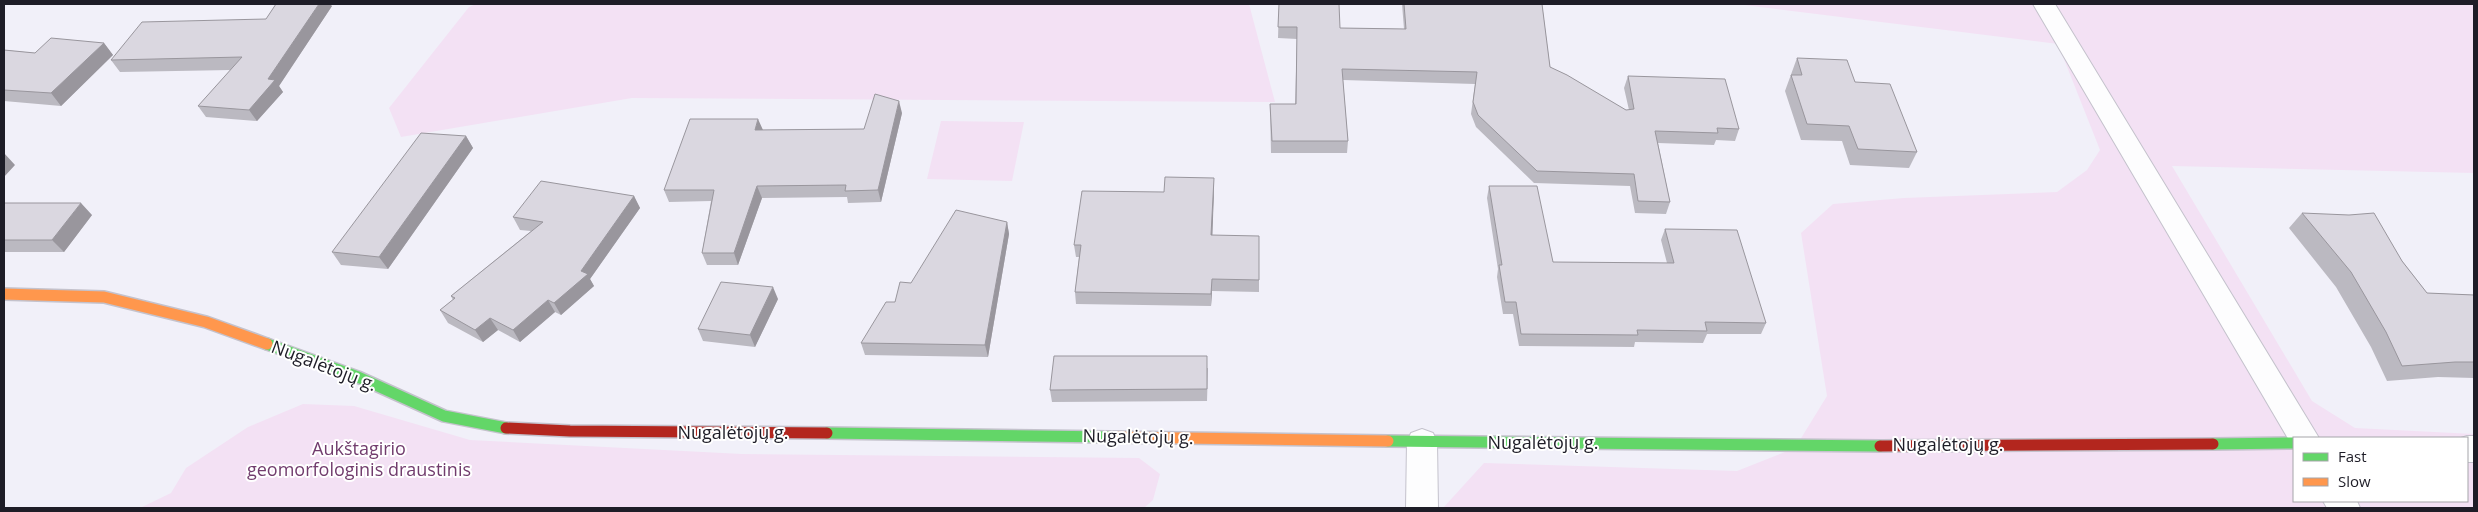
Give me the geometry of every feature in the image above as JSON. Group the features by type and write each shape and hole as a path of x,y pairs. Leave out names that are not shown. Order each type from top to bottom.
{"street":[{"path":"2044,4 2303,437"},
{"name":"Nugalėtojų g.","path":"4,294 104,297 206,322 358,377 444,416 496,427 570,431 1816,446 2293,443"},
{"path":"1422,442 1422,508"}],"green space":[{"path":"476,4 1249,4 1275,102 632,98 401,137 389,108 469,7"},
{"path":"1736,4 2474,4 2474,173 2172,166 2312,401 2355,428 2474,434 2474,508 1443,508 1484,463 1737,471 1795,448 1827,396 1801,233 1833,204 1904,198 2057,192 2087,170 2100,150 2058,44"},
{"path":"941,121 1024,122 1012,181 927,179"},
{"name":"Aukštagirio geomorfologinis draustinis","path":"303,404 354,406 470,440 742,454 1139,458 1160,474 1153,500 1144,508 140,508 171,493 186,468 248,427"}],"building":[{"path":"276,4 319,4 268,79 275,80 249,110 198,106 242,57 111,60 142,22 266,19"},
{"path":"1279,4 1339,4 1340,28 1406,29 1404,4 1542,4 1550,67 1626,110 1634,109 1628,76 1725,79 1739,129 1717,128 1718,133 1655,131 1670,202 1638,201 1634,174 1537,171 1478,115 1473,102 1477,72 1342,69 1348,141 1272,141 1270,104 1296,104 1297,27 1278,27"},
{"path":"51,38 104,43 51,93 4,90 4,50 35,53"},
{"path":"1797,58 1847,60 1855,82 1890,84 1917,152 1858,149 1849,126 1807,124 1791,75 1802,75"},
{"path":"875,94 899,101 878,190 845,191 846,185 757,186 734,253 702,253 714,190 664,190 690,119 758,119 755,130 864,129"},
{"path":"421,133 466,136 379,257 332,252"},
{"path":"1165,177 1214,178 1211,235 1259,236 1259,280 1212,279 1211,294 1075,292 1081,245 1074,245 1082,191 1164,192"},
{"path":"541,181 634,196 581,271 588,274 554,303 548,300 513,330 490,318 475,330 440,310 455,298 451,296 543,222 513,217"},
{"path":"1489,186 1537,186 1553,262 1674,263 1665,229 1737,230 1766,323 1705,322 1707,331 1637,330 1638,335 1521,334 1516,302 1505,302 1499,265 1502,265"},
{"path":"4,203 81,203 52,240 4,240"},
{"path":"956,210 1007,222 985,345 861,343 886,302 895,302 900,282 911,283"},
{"path":"2302,213 2349,215 2374,213 2402,261 2427,293 2474,295 2474,362 2402,366 2386,332 2351,272"},
{"path":"721,282 773,287 750,335 698,329"},
{"path":"1054,356 1207,356 1207,389 1050,390"}],"traffic: fast":[{"path":"267,344 358,377 444,416 506,428"},
{"path":"827,433 1110,437"},
{"path":"1388,441 1880,446"},
{"path":"2213,444 2293,443"}],"traffic: slow":[{"path":"4,294 104,297 206,322 267,344"},
{"path":"1110,437 1388,441"}],"traffic: jam":[{"path":"506,428 570,431 827,433"},
{"path":"1880,446 2213,444"}]}
